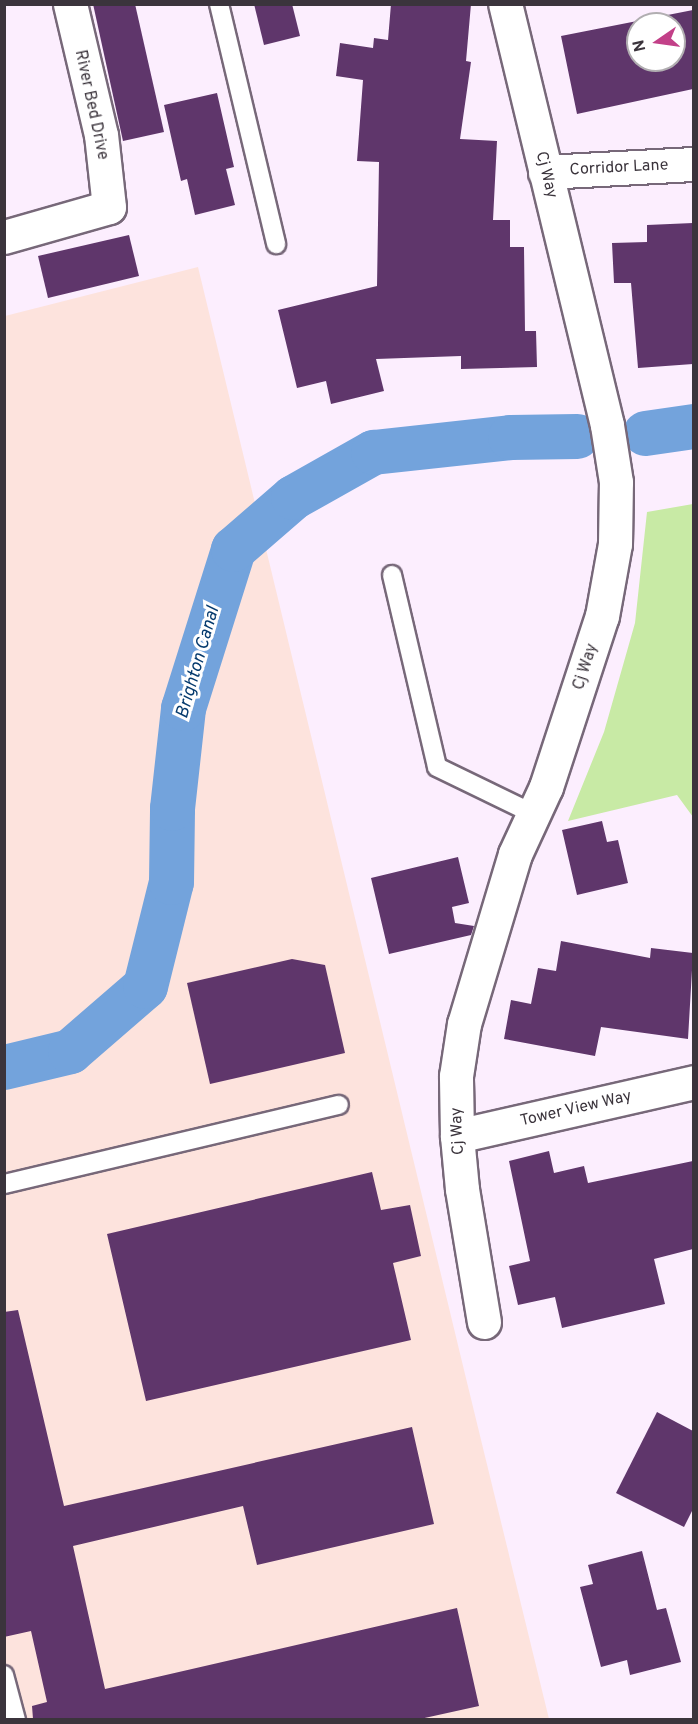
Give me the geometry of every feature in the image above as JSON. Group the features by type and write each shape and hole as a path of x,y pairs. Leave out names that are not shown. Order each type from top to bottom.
{"street":[{"name":"River Bed Drive","path":"4,237 108,207 100,135 70,4"},
{"name":"Cj Way","path":"484,1322 462,1189 457,1136 456,1076 464,1024 489,933 515,854 546,787 602,616 615,544 616,482 607,425 505,4"},
{"name":"Corridor Lane","path":"545,172 693,164"},
{"name":"Tower View Way","path":"457,1136 693,1082"}],"lane":[{"path":"219,4 276,244"},
{"path":"392,575 437,767 534,814"},
{"path":"4,1184 339,1105"},
{"path":"4,1675 16,1719"}],"shaded area":[{"path":"198,267 549,1719 5,1720 5,316"}],"green space":[{"path":"693,504 693,817 677,795 568,821 604,732 635,623 647,512"}],"building":[{"path":"93,4 135,4 164,132 123,141"},
{"path":"254,4 292,4 300,36 264,45"},
{"path":"391,4 471,4 466,61 471,62 460,139 497,141 493,220 510,220 510,247 524,247 525,331 536,331 537,367 461,369 461,356 376,359 384,391 331,404 326,381 297,388 278,310 377,286 379,162 357,161 363,80 336,76 340,43 373,48 374,38 388,40"},
{"path":"693,10 693,89 577,114 561,36 626,23 626,72 686,72 686,12 683,12"},
{"path":"217,93 234,167 226,169 235,205 195,215 187,179 181,181 164,105"},
{"path":"693,223 693,364 638,368 631,283 614,283 612,243 647,242 647,225"},
{"path":"129,235 139,276 48,298 38,256"},
{"path":"602,821 607,842 618,840 628,883 577,895 562,830"},
{"path":"458,857 469,903 452,907 455,923 474,926 471,935 389,954 371,878"},
{"path":"561,941 650,958 651,948 693,953 688,1039 601,1027 595,1056 504,1039 511,1000 531,1004 538,968 556,971"},
{"path":"292,959 325,965 345,1053 210,1084 187,983"},
{"path":"549,1151 554,1173 584,1166 588,1183 693,1161 693,1249 654,1259 665,1304 562,1328 555,1297 518,1305 509,1266 530,1261 509,1161"},
{"path":"372,1172 381,1210 410,1205 421,1256 393,1263 411,1340 146,1401 107,1234"},
{"path":"18,1310 64,1506 412,1427 434,1524 257,1565 243,1506 73,1546 105,1689 457,1608 479,1706 420,1719 33,1719 32,1706 47,1702 31,1631 4,1637 4,1312"},
{"path":"657,1412 693,1431 693,1509 684,1527 616,1493"},
{"path":"642,1551 657,1610 666,1608 681,1662 630,1675 627,1660 601,1667 580,1587 593,1584 588,1565"}],"waterway":[{"name":"Brighton Canal","path":"645,433 694,426"},
{"name":"Brighton Canal","path":"4,1067 70,1051 145,986 171,882 172,808 183,708 233,549 293,497 373,452 510,437 577,436"}]}
